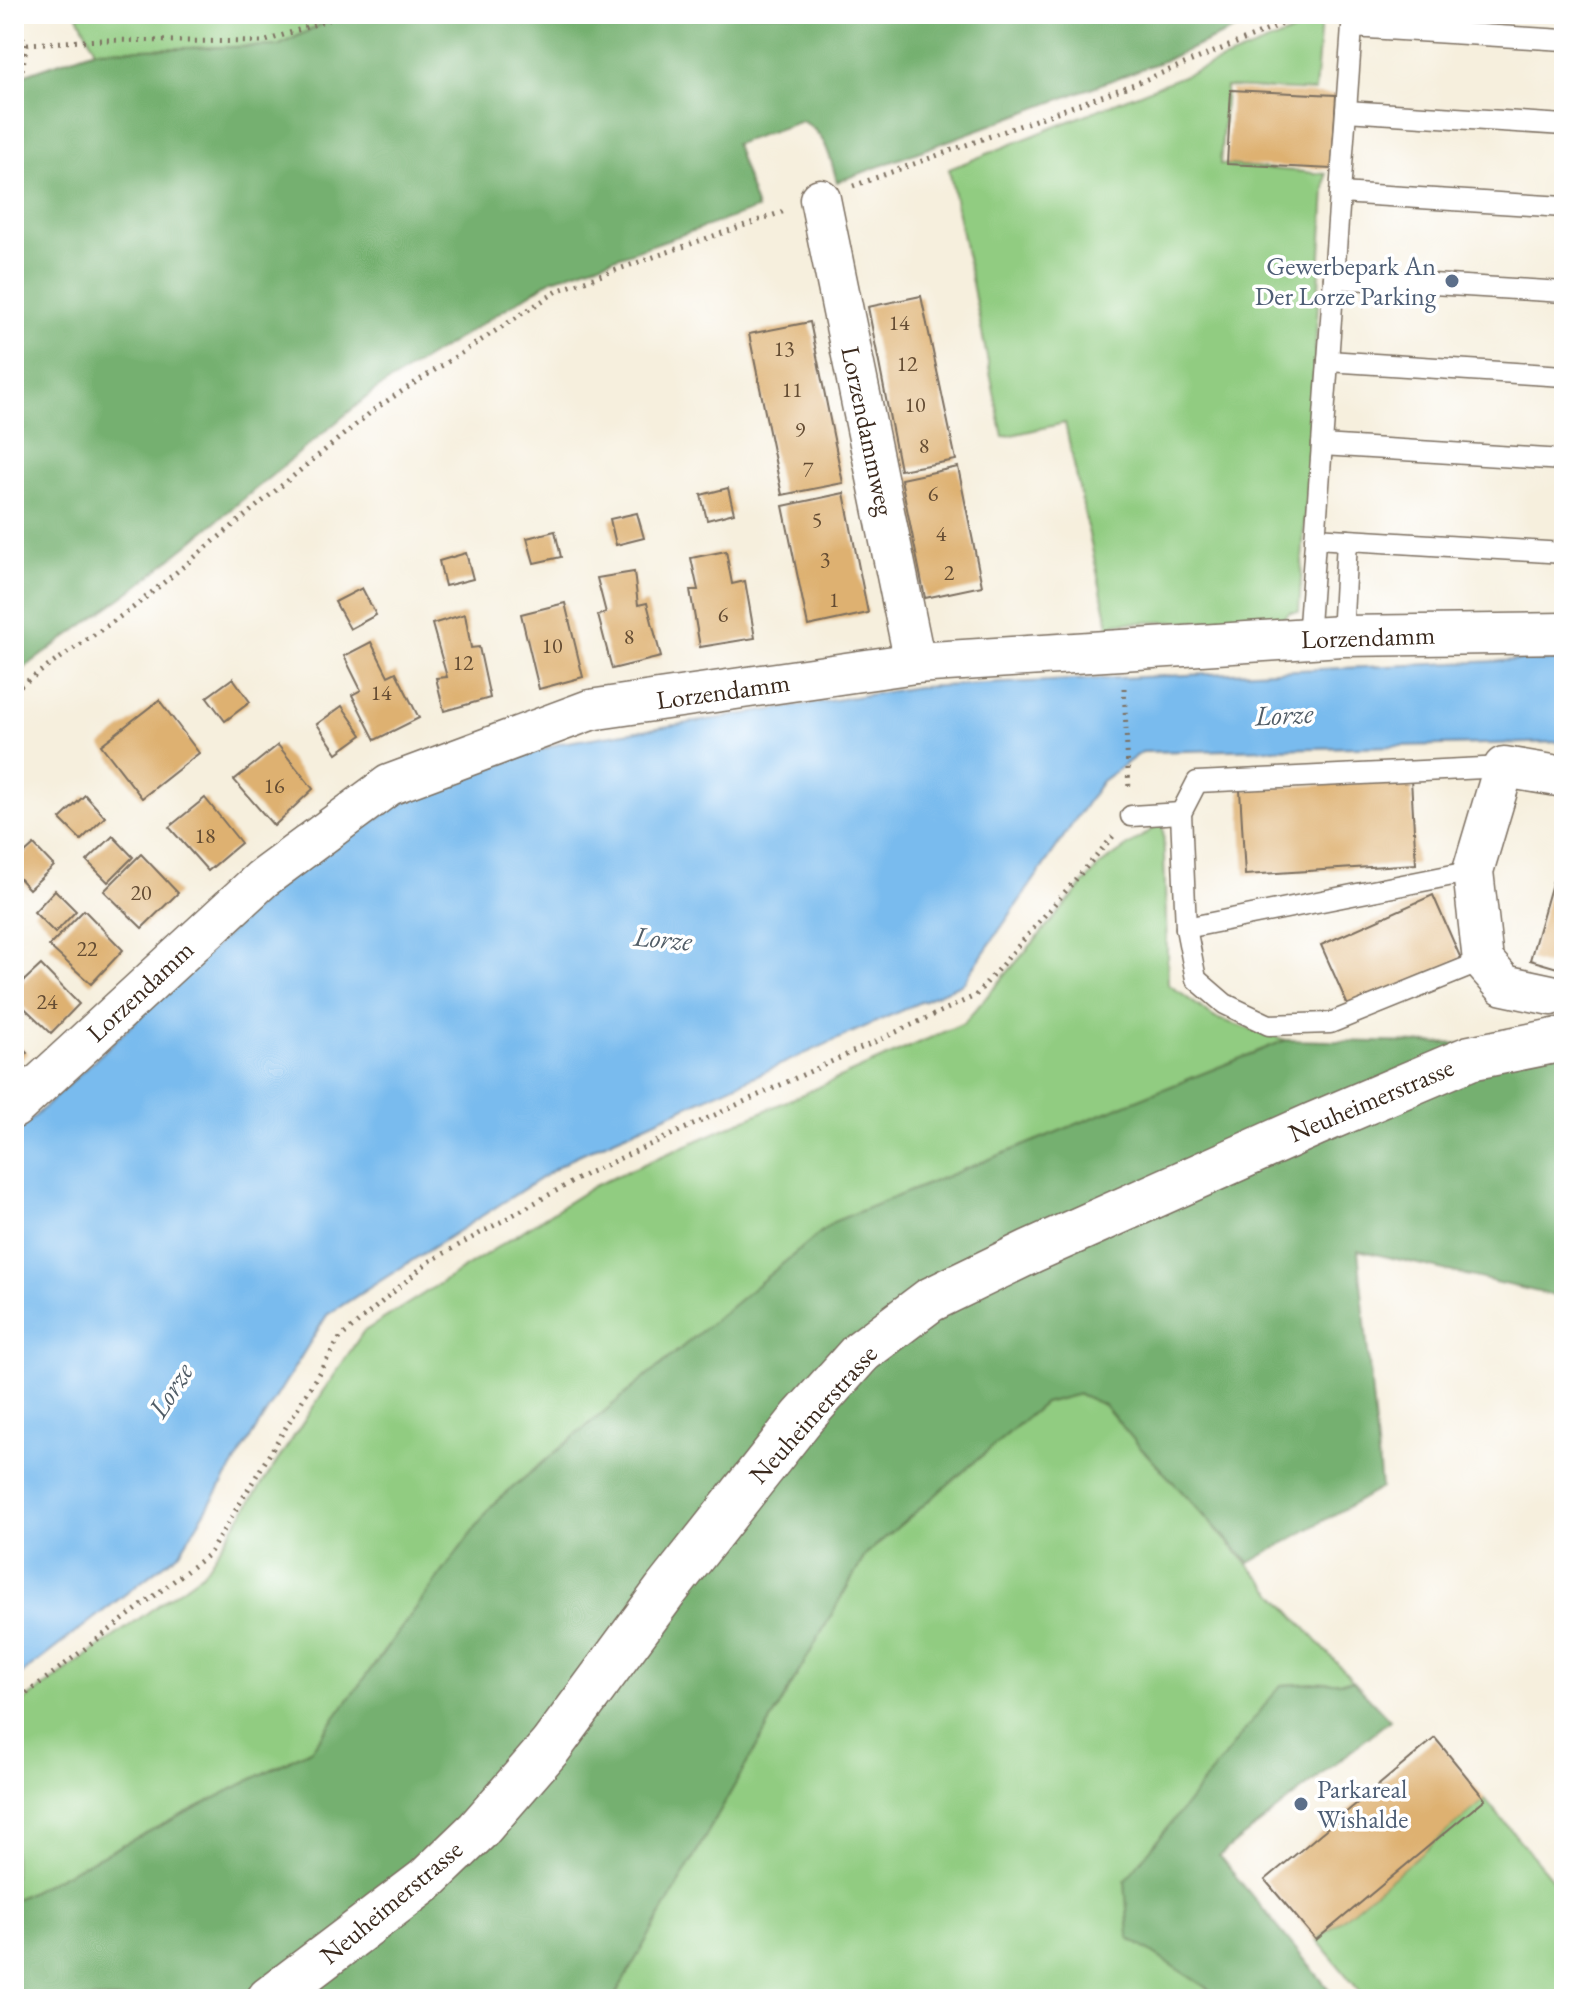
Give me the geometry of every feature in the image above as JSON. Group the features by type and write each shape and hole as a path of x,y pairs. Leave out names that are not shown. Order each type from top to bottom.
{"street":[{"name":"Lorzendammweg","path":"820,199 915,663"},
{"name":"Lorzendamm","path":"14,1108 262,879 389,785 590,710 915,663 1325,638 1564,633"},
{"path":"1551,995 1504,985 1483,961 1473,871 1504,767 1564,777"},
{"name":"Neuheimerstrasse","path":"269,1999 426,1880 478,1830 551,1746 666,1590 802,1418 861,1352 930,1300 1258,1149 1470,1058 1564,1039"}],"lane":[{"path":"1325,638 1315,538 1352,27 1564,40"},
{"path":"1346,111 1564,125"},
{"path":"1340,193 1564,207"},
{"path":"1334,278 1564,292"},
{"path":"1328,361 1564,376"},
{"path":"1322,445 1564,460"},
{"path":"1315,538 1564,553"},
{"path":"1325,638 1347,540"},
{"path":"1483,961 1330,1023 1269,1025 1225,1004 1196,979 1186,928 1181,813 1197,782 1504,767"},
{"path":"1131,816 1181,813"},
{"path":"1186,928 1473,871"}],"path":[{"path":"14,83 21,75 27,44 14,26 24,14"},
{"path":"27,44 102,40 263,42 345,14"},
{"path":"14,690 134,607 376,408 559,290 1137,83 1308,14"},
{"path":"14,1703 209,1554 340,1338 427,1263 588,1173 975,996 1131,816 1122,651"}],"green space":[{"path":"77,14 342,14 278,46 95,50"},
{"path":"342,14 1270,14 1163,61 837,182 822,139 802,121 735,144 757,209 553,279 373,392 139,585 14,675 14,78 95,50 278,46"},
{"path":"1321,21 1315,91 1226,87 1220,164 1326,174 1299,612 1290,612 1281,620 1115,623 1110,632 1065,423 1003,437 949,169"},
{"path":"1163,822 1168,984 1215,1018 1286,1040 833,1222 493,1504 312,1749 14,1900 14,1708 203,1573 363,1332 594,1186 964,1023 1099,866"},
{"path":"1286,1040 1564,1046 1564,1298 1358,1250 1381,1488 1249,1563 1104,1405 1079,1394 1044,1403 866,1554 613,1999 14,1999 14,1900 312,1749 493,1504 833,1222"},
{"path":"1079,1394 1104,1405 1353,1681 1281,1685 1129,1938 1224,1999 613,1999 866,1554 1044,1403"},
{"path":"1353,1681 1390,1720 1219,1856 1337,1999 1224,1999 1129,1938 1125,1881 1281,1685"},
{"path":"1485,1799 1564,1893 1564,1999 1366,1999 1317,1940"}],"water":[{"name":"Lorze","path":"1521,660 1564,661 1564,742 1142,752 1102,781 963,983 574,1157 327,1315 180,1552 14,1680 14,1136 279,886 412,795 561,743 918,687"}],"building":[{"path":"1231,90 1336,95 1332,169 1227,164"},
{"path":"921,296 956,460 900,470 868,307"},
{"path":"810,322 843,483 782,495 749,334"},
{"path":"958,467 982,586 925,598 901,479"},
{"path":"728,488 734,513 707,520 701,495"},
{"path":"844,493 868,613 808,626 783,506"},
{"path":"637,513 644,538 616,545 610,519"},
{"path":"555,531 561,557 534,563 527,538"},
{"path":"726,551 732,584 745,581 755,638 700,647 690,590 698,590 691,558"},
{"path":"466,553 473,579 445,586 439,561"},
{"path":"634,572 638,605 647,603 661,657 612,669 598,615 606,613 597,578"},
{"path":"362,588 376,615 350,629 335,602"},
{"path":"565,603 583,677 539,689 521,614"},
{"path":"465,614 471,648 479,647 490,698 444,711 436,678 447,677 432,624"},
{"path":"371,642 388,676 396,672 419,718 375,740 352,695 361,690 344,656"},
{"path":"233,678 250,702 225,721 207,697"},
{"path":"159,700 199,753 142,798 101,745"},
{"path":"342,706 362,735 337,753 317,724"},
{"path":"278,745 313,789 274,826 234,780"},
{"path":"1411,779 1416,864 1245,875 1240,790"},
{"path":"85,795 105,817 81,840 60,819"},
{"path":"205,798 241,843 208,871 169,827"},
{"path":"113,836 133,857 108,882 87,861"},
{"path":"34,845 54,866 29,889 14,873 14,863"},
{"path":"1564,845 1564,970 1530,960"},
{"path":"141,854 178,893 142,928 104,891"},
{"path":"55,890 76,911 55,933 34,912"},
{"path":"1433,895 1461,959 1349,1008 1321,945"},
{"path":"84,910 123,950 91,984 49,946"},
{"path":"41,965 79,1004 51,1033 14,998 14,990"},
{"path":"14,1040 27,1053 14,1068"},
{"path":"1435,1738 1485,1799 1316,1940 1265,1880"}],"place":[{"name":"Gewerbepark An Der Lorze Parking","path":"1452,281"},
{"name":"Parkareal Wishalde","path":"1301,1804"}]}
